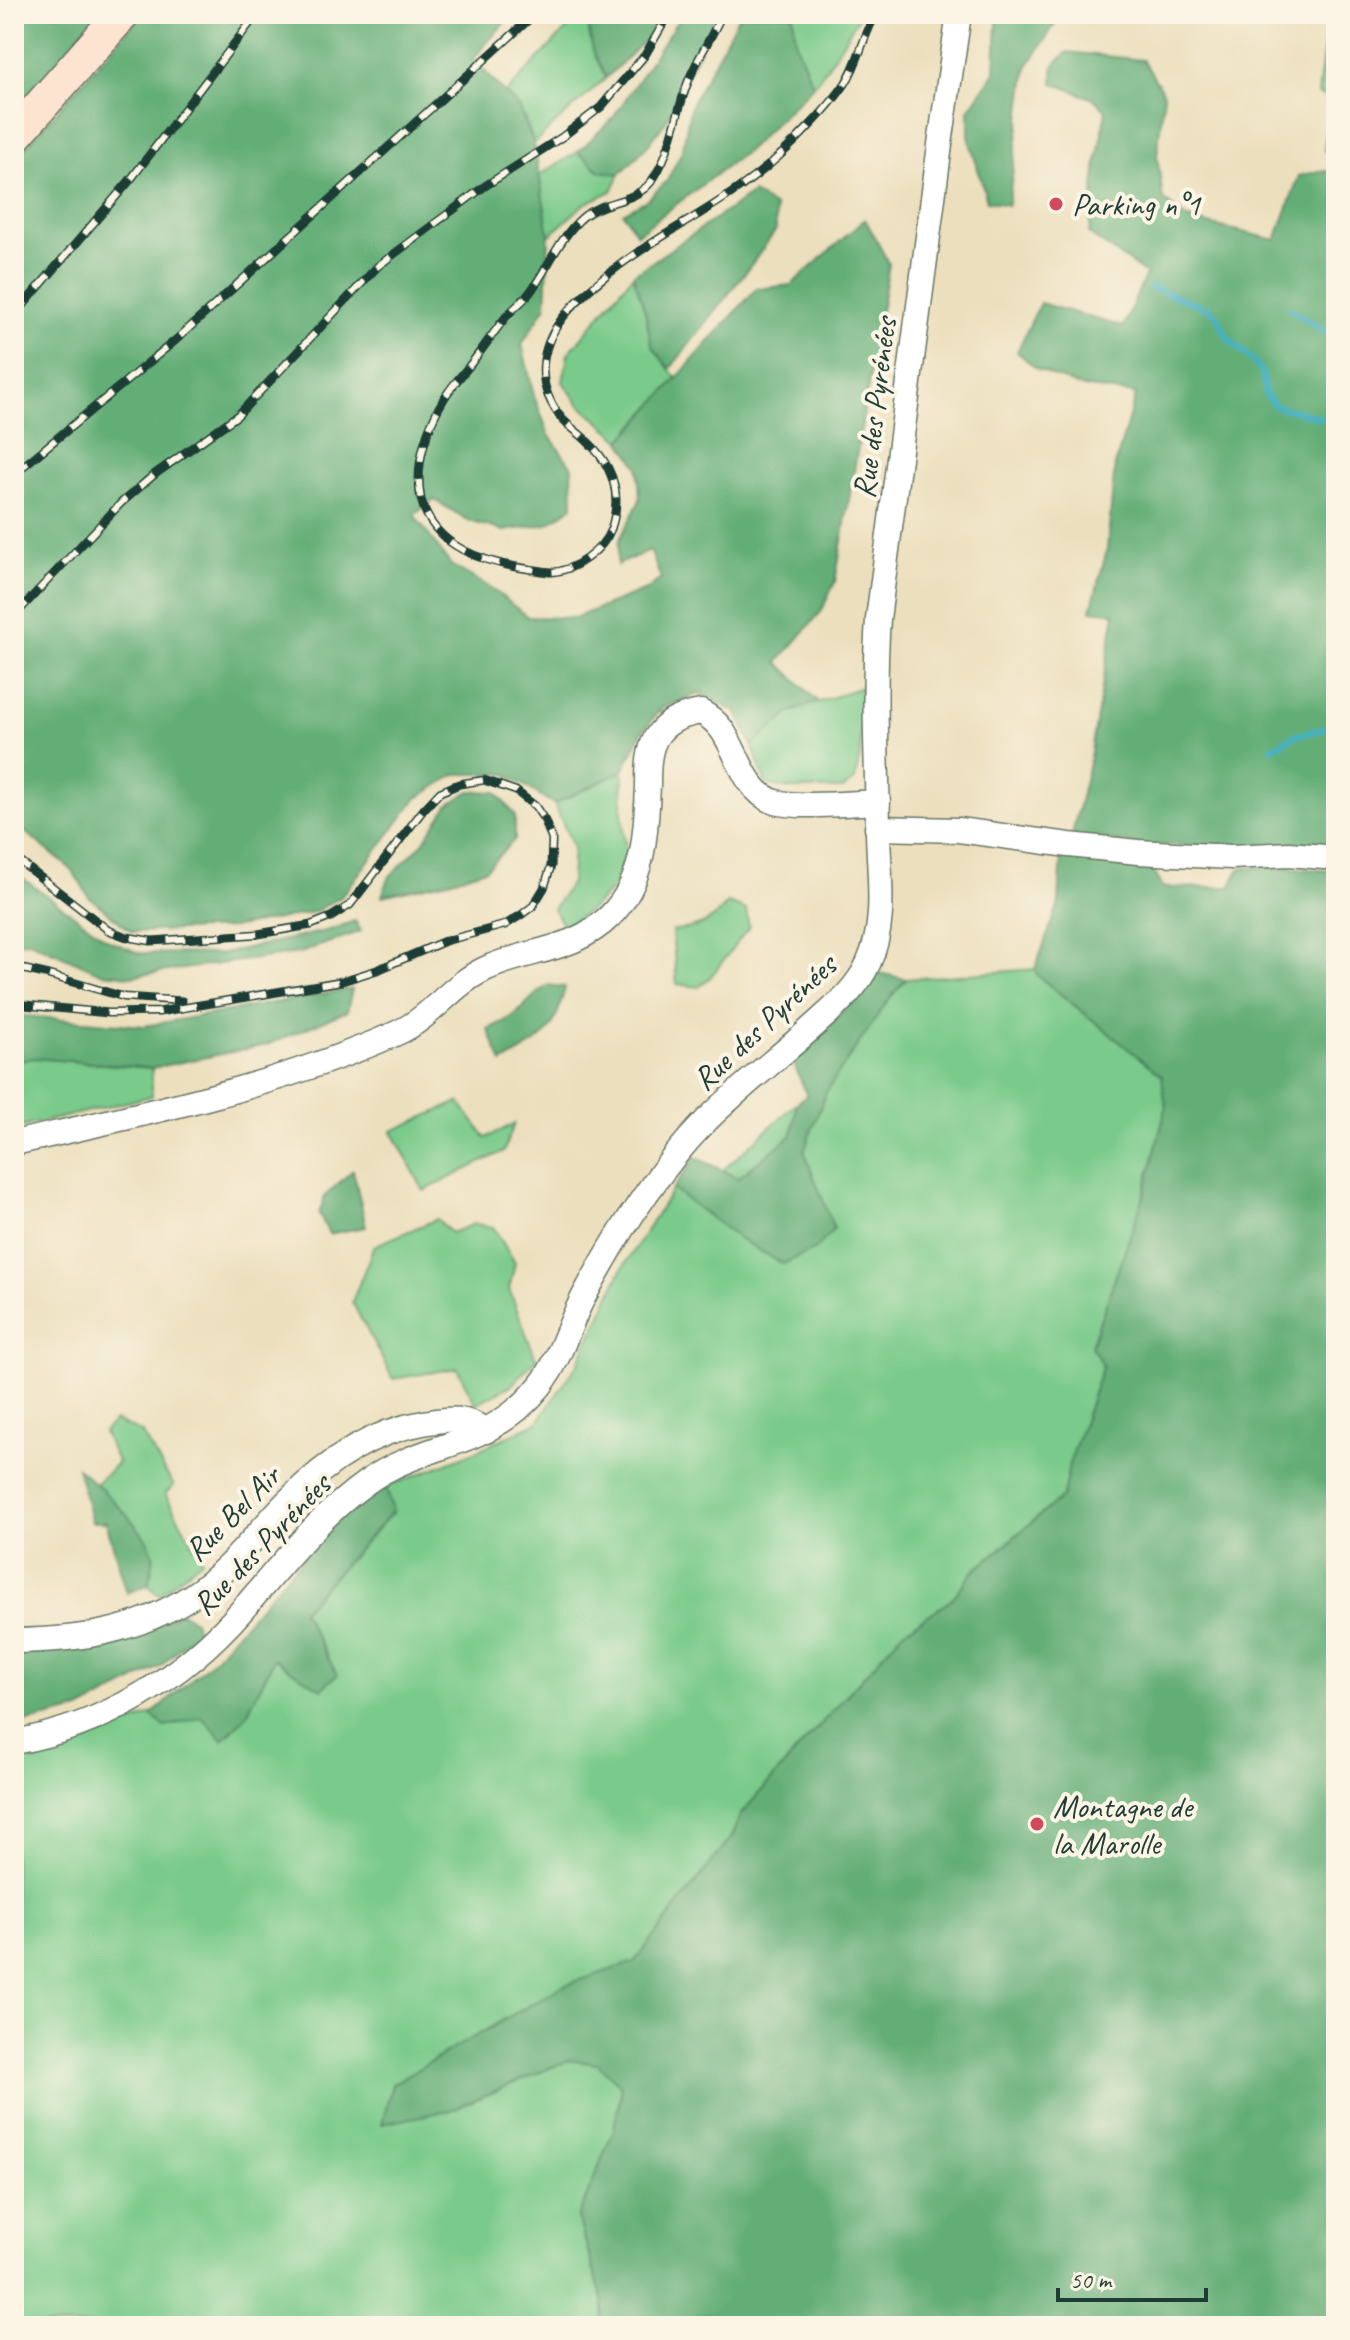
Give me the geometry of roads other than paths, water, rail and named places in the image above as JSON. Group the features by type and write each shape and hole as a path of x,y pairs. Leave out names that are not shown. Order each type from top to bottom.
{"street":[{"path":"14,136 122,14"},
{"name":"Rue des Pyrénées","path":"14,1742 85,1722 121,1707 156,1687 185,1667 211,1642 241,1612 309,1532 370,1479 399,1464 486,1431 514,1412 541,1384 554,1364 581,1301 607,1255 663,1172 725,1102 852,990 867,966 880,925 875,694 878,619 959,14"},
{"path":"14,1143 268,1081 371,1044 422,1018 469,977 488,967 573,942 590,932 611,916 635,879 643,855 649,758 657,735 669,723 683,716 701,712 713,718 727,736 746,776 757,790 772,801 791,805 878,802"},
{"path":"877,828 959,830 1138,852 1231,857 1289,854 1336,858"},
{"name":"Rue Bel Air","path":"14,1641 49,1641 103,1634 147,1621 195,1594 234,1561 313,1476 337,1457 363,1443 411,1425 447,1419 463,1419 486,1431"}],"waterway":[{"path":"1150,287 1210,309 1219,319 1227,337 1262,373 1265,393 1275,406 1336,422"},
{"path":"1290,309 1329,335 1336,350"},
{"path":"1272,748 1294,736 1336,726"}],"railway":[{"path":"14,316 131,179 257,14"},
{"path":"14,474 177,339 535,14"},
{"path":"14,616 121,503 155,474 238,415 378,266 485,186 562,137 601,107 645,55 669,14"},
{"path":"722,14 688,82 669,146 651,182 636,194 592,211 576,224 531,291 505,318 451,388 433,420 421,459 421,499 427,516 437,530 463,550 496,562 552,572 579,563 602,544 614,516 613,481 603,460 563,420 548,394 543,368 555,329 587,292 612,270 752,178 795,141 845,84 876,14"},
{"path":"14,857 108,930 151,941 258,934 311,925 331,917 350,905 440,792 459,784 484,780 516,791 535,806 552,840 551,866 544,888 533,906 521,915 505,925 445,941 377,970 342,981 159,1012 109,1013 14,1004"},
{"path":"14,967 124,997 182,1001"}],"place":[{"name":"Parking n°1","path":"1056,204"},
{"name":"Montagne de la Marolle","path":"1037,1824"}]}
